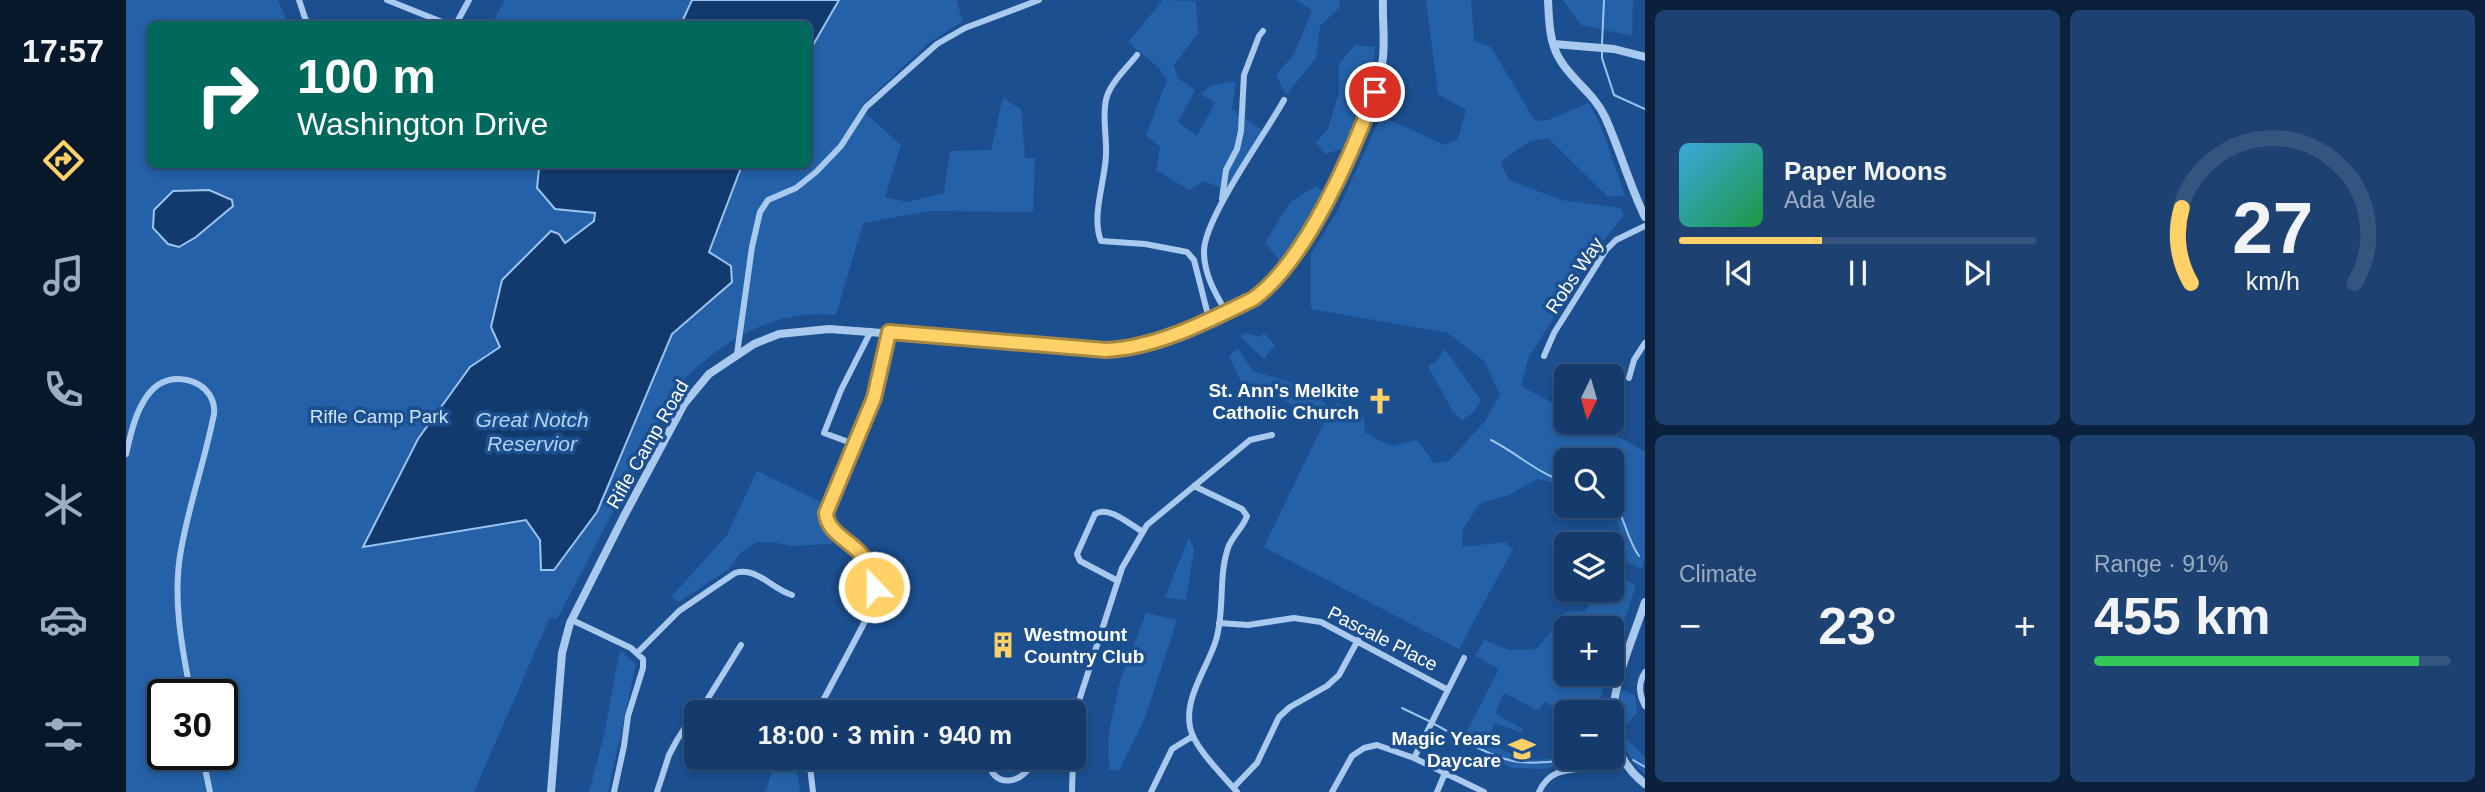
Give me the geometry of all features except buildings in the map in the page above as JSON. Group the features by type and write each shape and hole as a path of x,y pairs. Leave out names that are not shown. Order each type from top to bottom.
{"street":[{"path":"299,0 306,21"},
{"path":"387,0 440,21"},
{"path":"458,21 469,0"},
{"path":"737,354 752,247 760,212 768,200 796,188 817,172 841,146 866,107 937,44 965,28 1038,0"},
{"name":"Rifle Camp Road","path":"551,792 562,653 572,620 684,404 709,374 737,354 767,338 829,329 1121,349 1151,342 1253,299 1276,280 1310,229 1340,176 1368,110 1383,61 1383,0"},
{"path":"1548,0 1554,44 1560,60 1591,95 1604,115 1630,186 1645,217"},
{"path":"1222,204 1226,170 1237,149 1241,131 1244,75 1263,31"},
{"path":"1554,44 1614,49 1645,57"},
{"path":"1137,55 1111,88 1106,99 1106,156 1098,222 1099,235 1101,241 1109,243 1145,244 1187,252 1194,260 1209,319"},
{"path":"1226,312 1208,276 1205,239 1222,204 1284,100"},
{"name":"Robs Way","path":"1544,356 1554,334 1606,250 1616,240 1645,226"},
{"path":"1199,280 1208,276"},
{"path":"854,444 824,432 841,390 871,331"},
{"path":"823,700 870,612 875,596 873,579 866,561 833,530 825,517 828,503 878,386 889,332"},
{"path":"1629,378 1634,360 1645,343"},
{"path":"126,454 138,414 152,390 162,382 181,378 201,385 208,393 215,407 214,414 180,551 177,587 179,622 188,679"},
{"path":"1079,700 1122,568 1147,525 1250,440 1272,435"},
{"path":"1194,486 1242,509 1247,516 1229,545 1224,561 1219,623 1210,657 1189,708 1193,736 1236,790 1257,763 1279,717 1339,675 1358,640"},
{"path":"1118,581 1080,561 1077,554 1094,514 1100,510 1108,511 1143,532"},
{"path":"638,652 679,611 734,573 750,571 781,591 792,594"},
{"path":"1615,700 1643,616 1645,602"},
{"name":"Pascale Place","path":"1219,623 1248,625 1303,618 1321,622 1448,690"},
{"path":"572,620 638,652 643,664 628,716 614,792"},
{"path":"657,792 677,740 707,700 741,645"},
{"path":"1414,758 1464,657"},
{"path":"1645,672 1640,696 1645,706"},
{"path":"1150,792 1172,749 1193,736"},
{"path":"1332,792 1348,761 1364,748 1383,746 1484,792"},
{"path":"1624,760 1645,784"},
{"path":"205,770 209,792"},
{"path":"811,770 814,792"},
{"path":"991,770 997,779 1006,781 1025,776 1030,770"},
{"path":"1072,792 1073,770"},
{"path":"1539,792 1551,775 1564,770"},
{"path":"1437,792 1445,773"}],"green space":[{"name":"Rifle Camp Park","path":"126,0 278,0 287,21 147,21 147,168 812,168 812,21 494,21 505,0 956,0 963,21 929,43 862,105 866,114 901,145 885,197 907,202 944,193 950,151 991,150 1003,98 1021,109 1025,158 1035,158 1033,212 930,211 863,223 836,315 791,317 751,330 715,353 682,381 557,619 550,617 474,792 126,792"},
{"path":"1163,0 1196,1 1198,33 1174,65 1178,78 1195,90 1178,122 1197,136 1215,103 1201,94 1210,86 1236,81 1232,109 1264,132 1226,190 1204,181 1189,190 1156,170 1160,147 1146,135 1167,80 1159,68 1128,42"},
{"path":"1296,0 1339,0 1340,7 1320,26 1316,58 1286,95 1276,75 1294,54 1312,10"},
{"path":"1426,0 1471,0 1474,41 1491,47 1535,121 1548,120 1589,103 1600,124 1625,195 1608,197 1548,138 1530,141 1500,162 1509,180 1561,200 1621,208 1624,215 1595,251 1529,357 1521,386 1554,404 1554,434 1612,434 1645,451 1645,558 1641,569 1624,561 1624,532 1620,532 1615,518 1624,518 1624,448 1554,448 1554,483 1537,479 1509,495 1480,503 1463,529 1462,547 1505,542 1513,549 1459,649 1264,547 1325,420 1259,389 1250,401 1229,356 1238,348 1253,371 1303,386 1331,408 1337,403 1364,418 1365,433 1391,446 1417,440 1434,463 1449,461 1485,421 1500,395 1484,361 1448,333 1311,309 1311,254 1338,210 1381,116 1445,145 1458,139 1466,110 1438,94"},
{"path":"1563,0 1633,0 1632,36 1581,25"},
{"path":"1355,45 1375,47 1373,84 1348,147 1325,154 1316,142 1328,129 1339,92 1339,64"},
{"path":"1316,186 1325,194 1281,262 1265,243 1290,202"},
{"path":"1246,333 1260,337 1264,333 1275,345 1264,359 1240,336"},
{"path":"1445,349 1481,401 1473,413 1462,420 1453,412 1428,366 1436,362"},
{"path":"757,471 821,502 823,522 834,540 831,544 791,546 756,542 740,553 729,569 679,602 671,597 727,535"},
{"path":"1189,538 1194,549 1186,600 1165,597"},
{"path":"1624,579 1636,585 1624,622 1624,616 1563,616 1566,612 1585,611 1591,602 1624,602"},
{"path":"1146,613 1177,620 1145,718 1119,771 1109,770 1108,737 1120,681"},
{"path":"1554,627 1554,686 1604,686 1600,700 1554,700 1554,706 1544,702 1539,711 1504,693 1495,714 1523,729 1521,733 1495,723 1487,741 1522,757 1554,759 1554,767 1512,768 1462,741 1499,669 1475,656 1484,640 1509,650 1537,649"},
{"path":"620,650 636,664 608,792 589,792 604,735"},
{"path":"1621,690 1635,695 1637,713 1626,725 1627,739 1645,758 1645,775 1624,744 1624,700 1619,700"},
{"path":"772,770 797,772 800,792 766,792"}],"water":[{"path":"692,0 839,0 812,47 812,21 682,21"},
{"name":"Great Notch Reservior","path":"741,168 709,252 731,266 732,282 672,334 597,512 554,570 541,570 540,540 526,520 363,547 418,439 470,367 500,347 491,327 502,280 551,231 559,234 565,243 594,221 595,213 555,209 537,188 539,169"},
{"path":"209,190 232,200 233,206 196,237 179,247 168,244 153,228 154,210 173,191"}],"waterway":[{"path":"1602,44 1604,0"},
{"path":"1602,50 1614,95 1645,109"},
{"path":"1491,440 1554,477"},
{"path":"1622,518 1639,556"},
{"path":"1402,708 1429,721"},
{"path":"1434,724 1503,758 1521,762 1554,761"},
{"path":"1633,760 1645,767"}],"place":[{"name":"St. Ann's Melkite Catholic Church","path":"1380,401"},
{"name":"Westmount Country Club","path":"1003,645"},
{"name":"Magic Years Daycare","path":"1522,749"}],"route":[{"path":"874,587 866,561 838,536 825,517 828,503 874,398 889,332 1121,349 1151,342 1253,299 1284,270 1325,202 1349,156 1375,92"}]}
